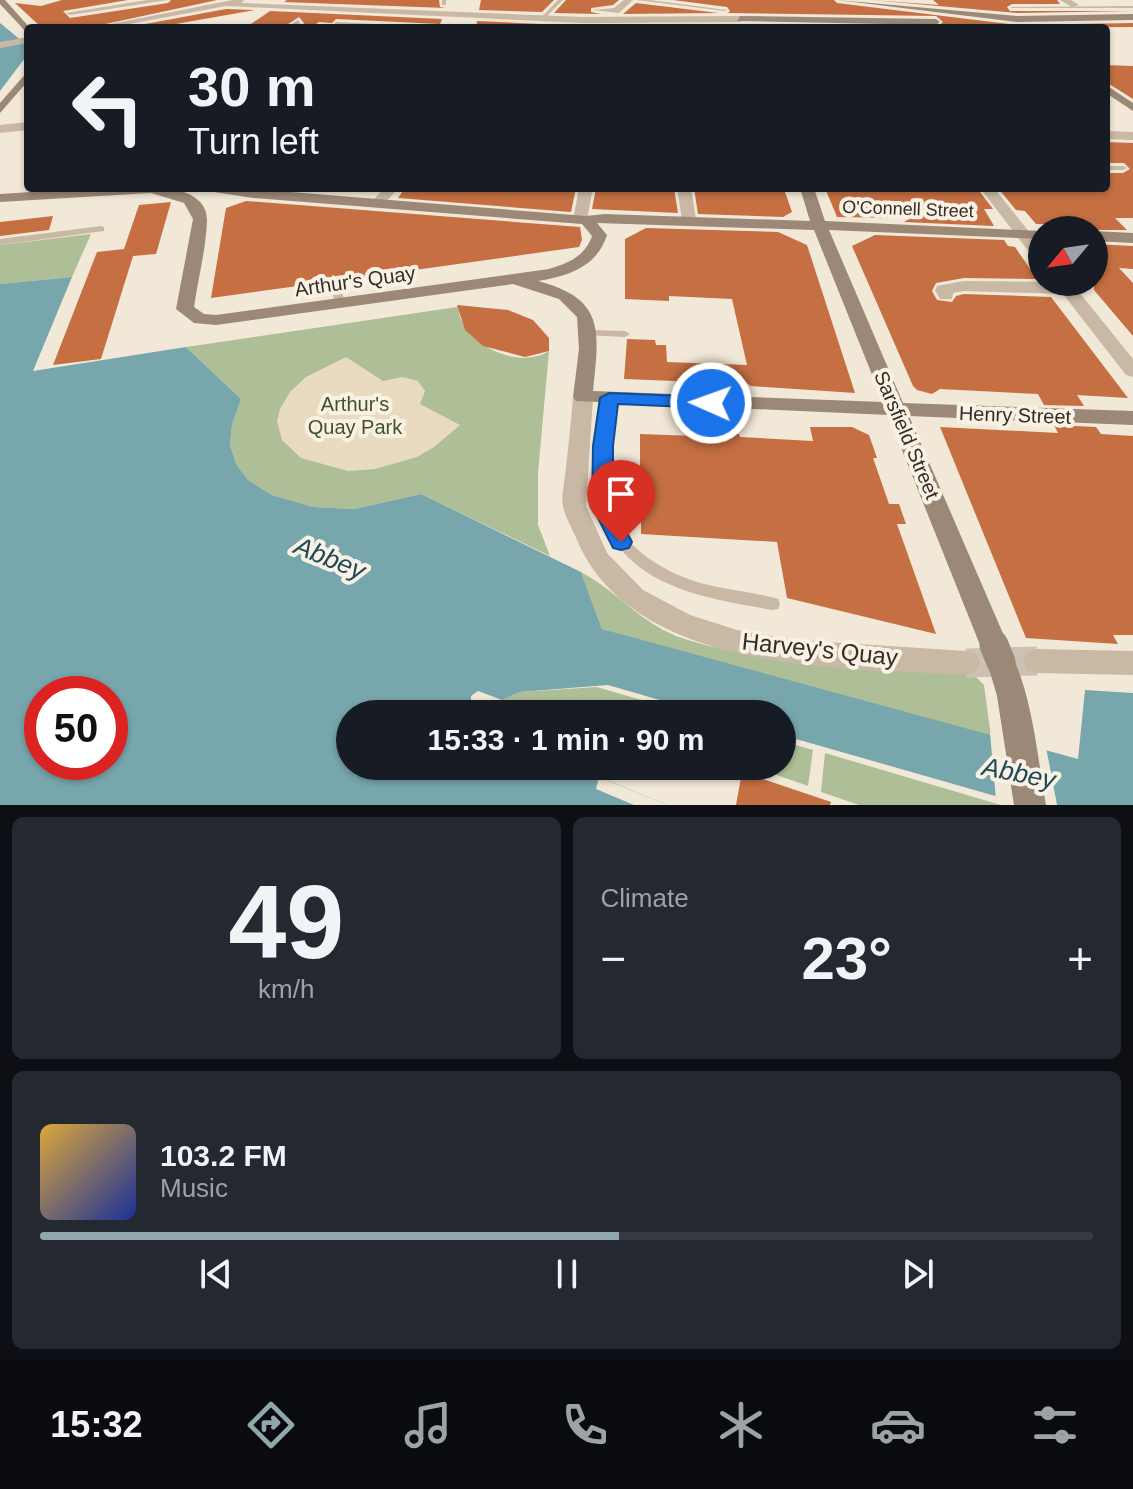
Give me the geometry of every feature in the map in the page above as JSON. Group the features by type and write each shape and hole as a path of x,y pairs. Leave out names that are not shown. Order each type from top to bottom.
{"main road":[{"path":"1,0 24,33"},
{"path":"841,0 1017,19 1023,24"},
{"path":"951,0 976,21"},
{"path":"0,19 8,11"},
{"path":"744,16 844,24"},
{"path":"887,24 1130,19"},
{"path":"0,110 24,79"},
{"path":"1110,91 1133,108"},
{"path":"0,198 102,192"},
{"name":"Arthur's Quay","path":"164,192 191,199 205,214 185,309 200,319 234,320 516,280 571,268 597,246 600,235 583,220"},
{"path":"240,192 253,194"},
{"name":"Sarsfield Street","path":"808,192 819,225 994,645 1011,696 1030,805"},
{"path":"224,201 253,194"},
{"name":"O'Connell Street","path":"253,194 583,220 689,220 1028,234"},
{"path":"1108,237 1133,238"},
{"path":"516,280 567,295 578,304 589,322 583,397"},
{"name":"Henry Street","path":"583,397 736,394 897,411 1133,418"}],"street":[{"path":"78,1 69,7 73,16 103,8 164,0"},
{"path":"341,24 362,12 368,0"},
{"path":"616,11 629,0"},
{"path":"1064,0 1075,5"},
{"path":"130,24 235,2 362,12 467,16 490,12 583,20 744,16"},
{"path":"103,8 124,24"},
{"path":"578,24 592,9 673,18"},
{"path":"465,24 467,16"},
{"path":"665,24 673,18"},
{"path":"290,24 312,23"},
{"path":"0,45 24,38"},
{"path":"0,129 24,126"},
{"path":"1110,135 1133,136"},
{"path":"378,203 388,192"},
{"path":"583,220 586,192"},
{"path":"685,192 689,220"},
{"path":"990,192 1028,239"},
{"path":"946,295 943,290 964,286 1028,286"},
{"path":"1073,296 1133,371"},
{"name":"Harvey's Quay","path":"583,397 574,506 594,555 628,592 677,623 723,639 773,648 966,663"},
{"path":"1037,661 1133,663"}],"lane":[{"path":"542,18 561,0"},
{"path":"638,0 725,10"},
{"path":"673,18 690,6"},
{"path":"1047,7 1067,18"},
{"path":"1012,8 1133,7"},
{"path":"1110,168 1123,168"},
{"path":"0,242 101,229"},
{"path":"335,281 340,305"},
{"path":"589,333 625,334"},
{"path":"609,398 603,446 603,506 621,542 636,559 658,575 685,586 772,604"}],"green space":[{"path":"91,234 72,277 0,284 0,245"},
{"name":"Arthur's Quay Park","path":"464,306 459,313 464,325 472,336 496,352 524,358 549,351 538,473 538,525 550,556 421,494 354,509 312,507 272,495 248,480 236,464 230,445 232,425 241,399 186,347"},
{"path":"581,572 662,629 700,644 828,666 972,673 984,685 991,737 814,692 602,629"},
{"path":"597,687 641,700 502,700 519,692"},
{"path":"796,745 813,750 808,786 791,780 796,780"},
{"path":"825,753 1001,805 859,805 821,792"}],"shaded area":[{"path":"346,357 383,381 402,377 418,381 425,391 420,404 460,425 417,457 375,469 348,471 301,458 282,440 277,421 280,409 290,392 306,377"}],"water":[{"path":"0,23 24,43 24,59 0,91"},
{"name":"Abbey","path":"72,277 33,371 186,347 241,399 232,425 230,445 236,464 248,480 272,495 313,507 354,509 421,494 581,572 602,629 1078,759 1085,690 1133,693 1133,805 1027,805 796,739 796,700 660,700 608,685 519,692 502,700 478,691 471,696 471,700 336,700 336,780 607,780 667,805 0,805 0,284"}],"pier":[{"path":"990,733 1046,747 1057,805 1012,805 996,800"},
{"path":"598,780 606,780 667,805 634,805 596,789"}],"building":[{"path":"62,0 128,0 63,11 70,18 168,3 171,0 217,0 106,24 38,24 15,3 41,6"},
{"path":"439,0 440,7 446,8 284,2"},
{"path":"481,0 554,0 542,12 479,10"},
{"path":"566,0 619,0 613,5 591,8 591,12 601,14 554,13"},
{"path":"673,0 834,0 837,3 1009,24 941,24 943,22 936,16 728,13 727,7"},
{"path":"871,0 939,5 933,0 1057,0 1060,4 1012,4 1007,7 1010,11 1133,11 1017,13"},
{"path":"636,3 718,13 623,14"},
{"path":"226,9 255,10 176,24 145,24"},
{"path":"270,11 442,19 440,24 336,19 332,23 303,24 299,17 288,24 251,24"},
{"path":"477,21 541,24 477,24"},
{"path":"1133,23 1133,27 1110,27 1110,24 1075,24"},
{"path":"1110,65 1133,66 1133,99 1110,85"},
{"path":"1110,142 1133,143 1133,218 1115,218 1127,230 1108,230 1108,216 1029,216 1025,211 1016,210 1001,192 1110,192 1110,173 1123,173 1130,169 1124,163 1110,163"},
{"path":"402,192 575,192 571,212 398,198"},
{"path":"595,192 675,192 678,213 592,209"},
{"path":"695,192 785,192 792,212 783,217 698,214"},
{"path":"827,192 980,192 993,209 984,209 994,226 904,222 911,218 837,217"},
{"path":"246,201 580,227 582,240 579,247 343,280 333,275 327,282 211,298 226,208"},
{"path":"171,202 156,254 133,256 101,359 53,365 97,252 124,249 139,205"},
{"path":"53,216 49,230 0,236 0,222"},
{"path":"646,228 778,232 807,245 855,393 751,386 736,376 725,383 624,379 627,339 655,340 656,345 666,345 667,362 747,365 732,299 669,296 669,301 625,299 625,239"},
{"path":"875,235 1004,240 1008,246 1015,247 1028,266 1028,279 964,278 936,283 932,291 937,300 952,302 956,296 964,294 1051,297 1128,398 1077,395 1084,406 1044,405 1038,394 940,389 932,394 917,390 852,246"},
{"path":"1108,245 1133,246 1133,269 1119,268 1133,283 1133,336 1099,296 1108,296"},
{"path":"457,305 508,310 533,320 549,338 549,351 525,357 483,346 465,330"},
{"path":"1054,425 1096,427 1101,434 1133,436 1133,635 1113,635 1118,644 1026,638 940,427 1058,433"},
{"path":"810,427 852,427 869,435 877,458 873,458 889,504 899,504 906,524 897,524 936,634 787,598 777,542 641,534 641,490 627,490 626,472 640,472 640,434 723,437 723,434 739,434 740,437 813,441"},
{"path":"741,780 766,780 831,802 830,805 736,805"}],"tunnel":[{"path":"966,663 1037,661"}],"route":[{"path":"621,542 603,506 603,446 609,398 711,403"}]}
